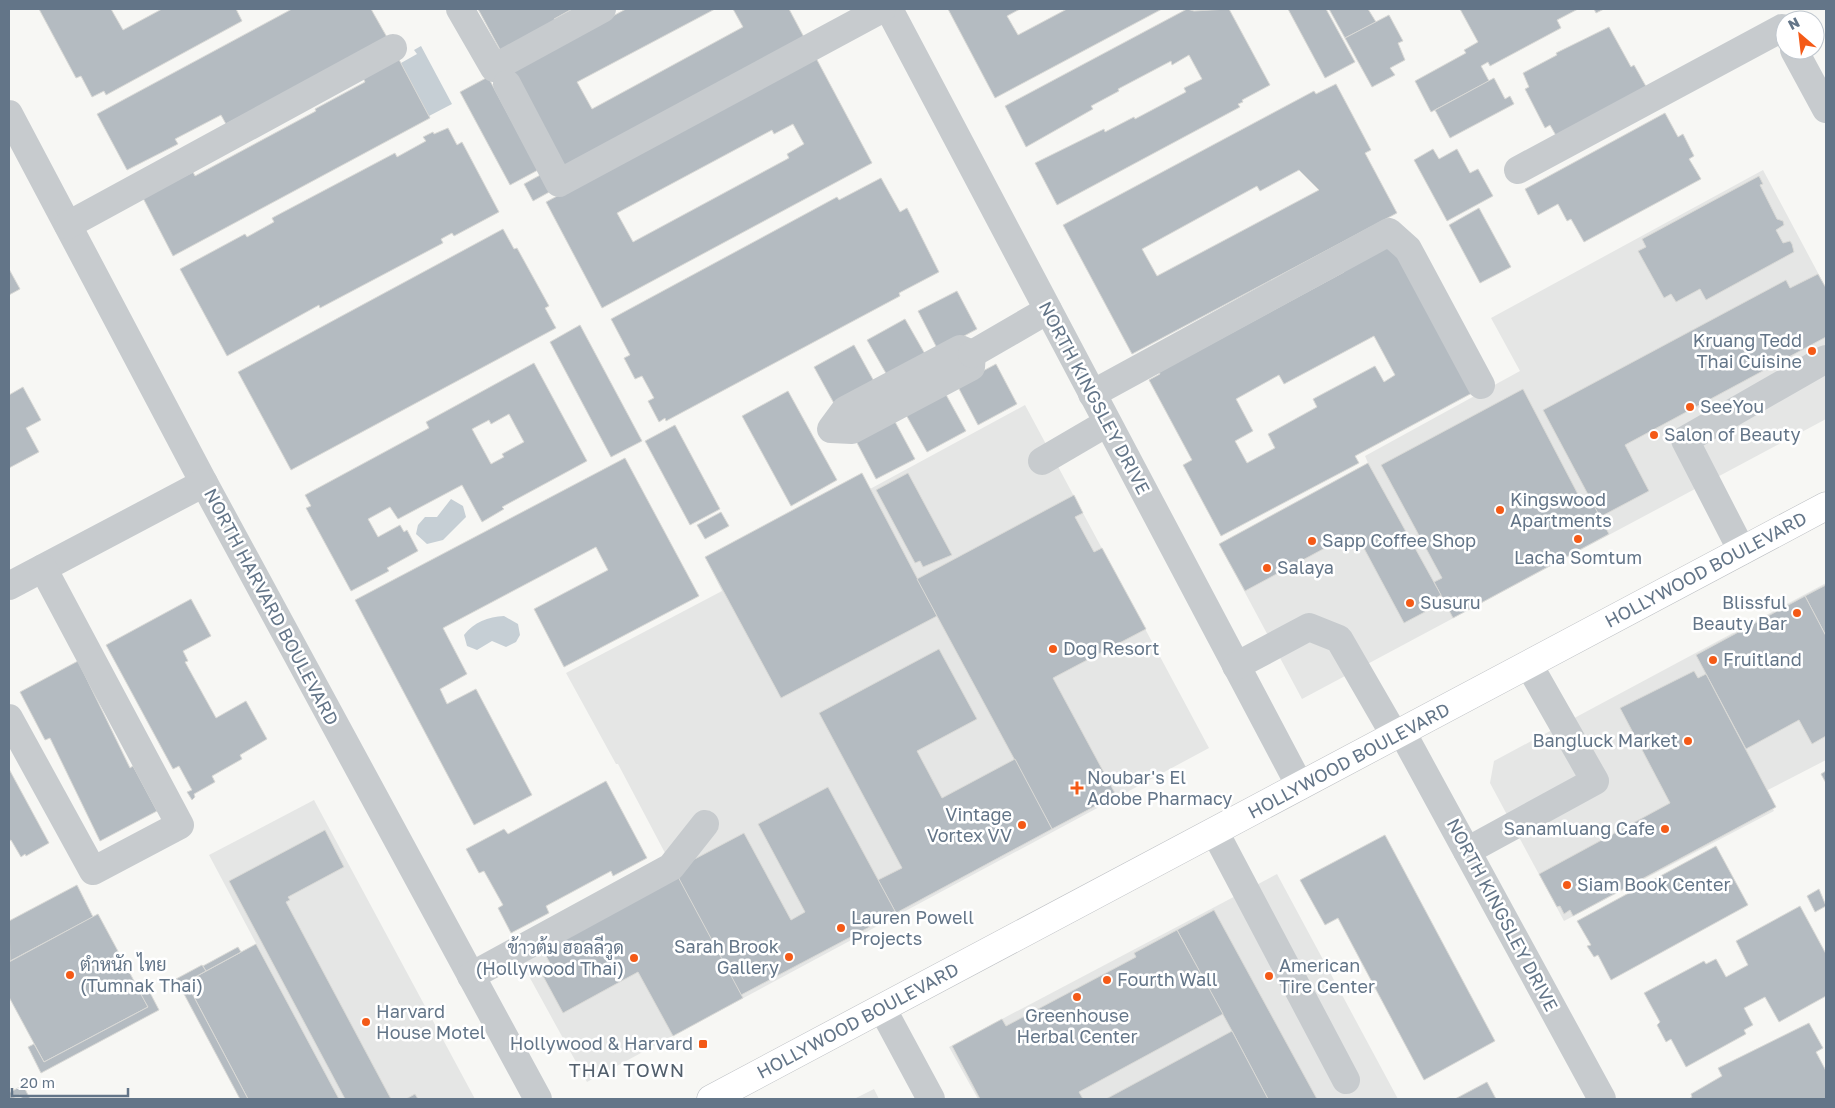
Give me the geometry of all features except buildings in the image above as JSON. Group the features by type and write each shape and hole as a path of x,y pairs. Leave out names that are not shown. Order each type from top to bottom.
{"main road":[{"name":"HOLLYWOOD BOULEVARD","path":"711,1099 1826,506"}],"street":[{"path":"460,9 494,68 602,9"},
{"path":"507,84 559,183 892,10"},
{"name":"NORTH KINGSLEY DRIVE","path":"892,10 1107,423 1300,786"},
{"path":"1518,170 1775,35"},
{"path":"68,225 393,48"},
{"path":"1800,60 1826,108"},
{"name":"NORTH HARVARD BOULEVARD","path":"9,114 204,483 538,1099"},
{"path":"1092,394 1389,232 1408,249 1481,385"},
{"path":"972,354 1048,310"},
{"path":"1742,550 1685,440 1826,359"},
{"path":"1042,461 1107,423"},
{"path":"9,586 204,483"},
{"path":"9,718 93,872 180,825 43,568"},
{"name":"NORTH KINGSLEY DRIVE","path":"1236,666 1309,627 1339,639 1399,734 1468,851 1602,1099"},
{"path":"1468,851 1595,780 1529,664"},
{"path":"472,976 671,866 705,824"},
{"path":"1215,832 1346,1080"},
{"path":"882,1008 931,1099"}],"shaded area":[{"path":"421,46 452,104 429,116 401,63 417,54 414,50"},
{"path":"1763,170 1826,288 1826,419 1302,699 1219,544 1368,463 1365,456 1520,371 1491,318"},
{"path":"1025,405 1209,748 587,1082 519,958 674,870 618,764 616,764 566,673 722,591 705,557 870,489"},
{"path":"451,499 463,506 466,517 443,540 427,544 416,534 418,525 425,517 437,517"},
{"path":"1826,583 1826,760 1764,792 1774,811 1564,921 1490,783 1494,761"},
{"path":"504,616 518,624 520,635 516,642 506,647 492,641 477,650 467,646 464,635 472,627 487,619"},
{"name":"Harvard House Motel","path":"314,800 475,1099 339,1099 209,855"},
{"path":"1277,874 1398,1099 978,1099 949,1047"},
{"path":"874,1089 879,1099 854,1099"}],"place":[{"name":"Kruang Tedd Thai Cuisine","path":"1812,351"},
{"name":"SeeYou","path":"1690,407"},
{"name":"Salon of Beauty","path":"1654,435"},
{"name":"Kingswood Apartments","path":"1500,510"},
{"name":"Lacha Somtum","path":"1578,539"},
{"name":"Sapp Coffee Shop","path":"1312,541"},
{"name":"Salaya","path":"1267,568"},
{"name":"Susuru","path":"1410,603"},
{"name":"Blissful Beauty Bar","path":"1797,613"},
{"name":"Dog Resort","path":"1053,649"},
{"name":"Fruitland","path":"1713,660"},
{"name":"Bangluck Market","path":"1688,741"},
{"name":"Noubar's El Adobe Pharmacy","path":"1077,788"},
{"name":"Vintage Vortex VV","path":"1022,825"},
{"name":"Sanamluang Cafe","path":"1665,829"},
{"name":"Siam Book Center","path":"1567,885"},
{"name":"Lauren Powell Projects","path":"841,928"},
{"name":"Sarah Brook Gallery","path":"789,957"},
{"name":"ข้าวต้ม ฮอลลีวูด (Hollywood Thai)","path":"634,958"},
{"name":"ตำหนัก ไทย (Tumnak Thai)","path":"70,975"},
{"name":"American Tire Center","path":"1269,976"},
{"name":"Fourth Wall","path":"1107,980"},
{"name":"Greenhouse Herbal Center","path":"1077,997"},
{"name":"Harvard House Motel","path":"366,1022"},
{"name":"Hollywood & Harvard","path":"703,1044"}],"district":[{"name":"THAI TOWN","path":"627,1070"}]}
